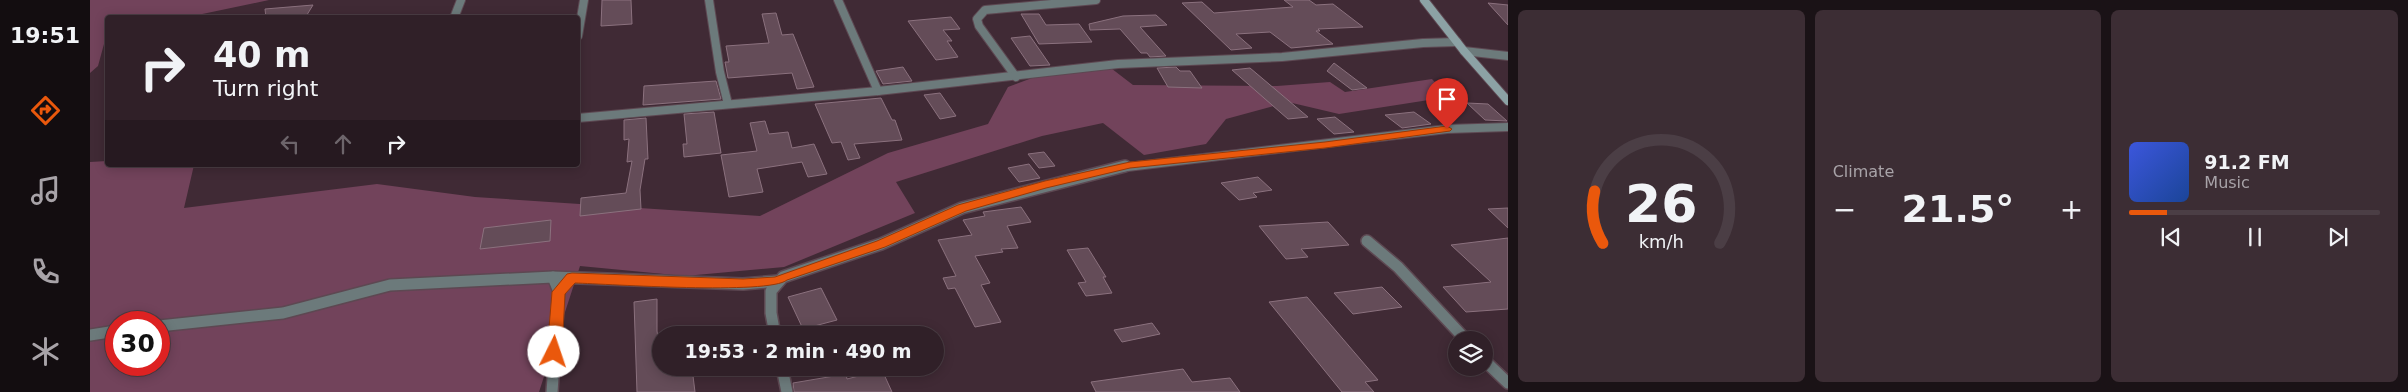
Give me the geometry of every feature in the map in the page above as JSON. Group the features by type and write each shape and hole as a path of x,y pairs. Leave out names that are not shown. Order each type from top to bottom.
{"main road":[{"path":"1424,0 1464,51 1508,101"}],"street":[{"path":"455,15 461,0"},
{"path":"580,24 584,0"},
{"path":"709,0 720,72 728,104"},
{"path":"838,0 878,91"},
{"path":"1016,77 980,26 977,19 980,14 992,8 1096,0"},
{"path":"580,118 878,91 1016,77 1118,64 1282,57 1423,43 1457,42"},
{"path":"1464,51 1508,56"},
{"path":"170,325 283,313 390,285 553,277 743,284 778,281 789,275 881,244 962,208 1045,185 1130,165 1325,145 1447,129 1508,127"},
{"path":"1367,241 1398,267 1458,331"},
{"path":"552,392 558,292 553,277"},
{"path":"558,292 572,278"},
{"path":"774,326 771,313 771,292 778,281"},
{"path":"90,335 105,333"},
{"path":"1493,369 1508,384"},
{"path":"784,376 787,392"}],"shaded area":[{"path":"90,0 269,0 198,15 105,15 105,43 98,66 90,73"},
{"path":"1103,62 1133,85 1277,86 1330,82 1345,92 1432,79 1448,97 1339,114 1288,102 1226,119 1206,144 1144,155 1103,123 1042,136 896,182 915,213 784,267 685,276 580,266 539,392 90,392 90,162 105,161 105,167 194,167 184,208 377,184 475,197 760,216 888,153 988,124 1008,87 1056,69"}],"building":[{"path":"602,0 631,0 632,24 601,26"},
{"path":"1284,0 1309,0 1316,5 1333,4 1363,27 1318,29 1320,31 1316,31 1333,44 1291,48 1270,32 1236,34 1252,48 1231,50 1182,3 1202,2 1214,13 1293,7"},
{"path":"1488,3 1508,5 1508,25"},
{"path":"313,5 307,15 266,15 265,9"},
{"path":"776,13 782,35 793,34 814,87 797,89 792,73 728,78 725,62 729,62 726,46 769,43 762,14"},
{"path":"1021,14 1039,14 1046,25 1079,24 1092,42 1039,44"},
{"path":"1156,15 1167,25 1140,27 1166,56 1150,57 1147,53 1141,53 1120,29 1090,30 1089,24 1123,16"},
{"path":"951,17 960,29 943,30 952,41 947,41 958,57 936,60 908,21"},
{"path":"1030,36 1050,65 1030,66 1011,38"},
{"path":"1334,63 1367,88 1352,90 1327,71"},
{"path":"903,67 912,81 883,84 876,71"},
{"path":"1176,67 1180,71 1190,71 1202,88 1168,87 1157,68"},
{"path":"1250,68 1308,117 1288,119 1232,70"},
{"path":"716,81 721,99 643,105 644,86"},
{"path":"940,93 956,116 940,119 924,95"},
{"path":"881,98 892,120 895,120 902,140 854,144 860,158 848,160 841,142 832,143 815,104"},
{"path":"1467,103 1488,104 1507,121 1485,120"},
{"path":"714,112 721,153 684,157 683,144 687,144 684,114"},
{"path":"1414,112 1431,124 1402,128 1385,115"},
{"path":"1335,117 1354,132 1334,134 1317,119"},
{"path":"646,118 648,159 645,159 640,190 641,209 580,216 581,198 626,193 632,161 627,162 629,139 624,140 624,120"},
{"path":"765,121 769,134 788,132 792,148 814,144 827,174 808,177 802,162 757,169 763,192 729,197 721,155 757,151 750,123"},
{"path":"1044,152 1055,166 1039,168 1028,154"},
{"path":"1029,164 1040,178 1019,182 1008,168"},
{"path":"1258,177 1272,190 1253,193 1257,197 1239,200 1221,183"},
{"path":"1021,207 1031,222 1007,226 1018,248 1001,249 1003,252 975,256 990,283 981,285 1001,322 975,327 955,288 948,289 943,278 956,276 938,240 972,235 963,220 985,216 983,212"},
{"path":"1508,208 1508,228 1488,209"},
{"path":"551,220 550,241 480,249 484,228"},
{"path":"1328,222 1349,245 1301,249 1308,257 1286,259 1259,226"},
{"path":"1508,238 1508,309 1466,312 1443,287 1491,282 1451,245"},
{"path":"1088,248 1106,277 1103,277 1112,293 1086,296 1078,283 1086,282 1067,250"},
{"path":"1382,287 1402,307 1353,314 1334,293"},
{"path":"821,288 837,320 814,326 802,326 788,297"},
{"path":"1307,297 1378,380 1365,382 1374,392 1342,392 1269,302"},
{"path":"657,299 657,326 652,326 652,376 693,376 695,392 637,392 634,302"},
{"path":"1152,323 1160,334 1122,342 1114,330"},
{"path":"1183,369 1192,382 1230,378 1240,392 1096,392 1091,382"},
{"path":"834,376 846,376 847,379 859,376 885,376 892,392 794,392 793,383"}],"route":[{"path":"554,352 558,292 572,278 743,284 778,281 783,277 857,250 881,244 962,208 1045,185 1130,165 1325,145 1447,129"}]}
